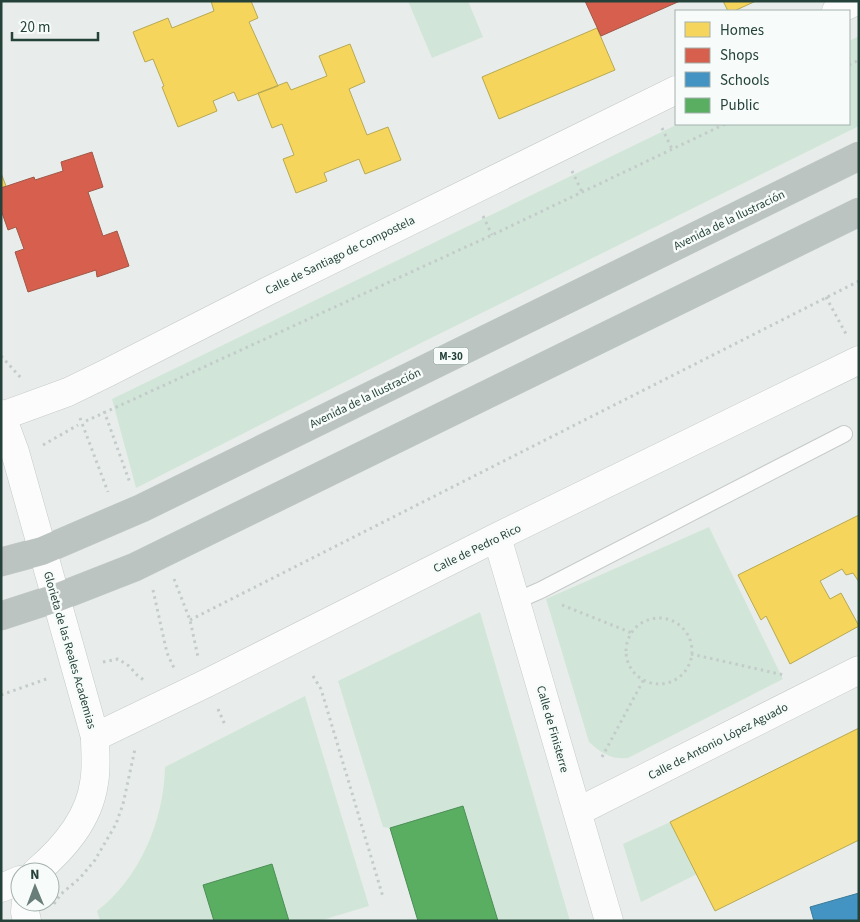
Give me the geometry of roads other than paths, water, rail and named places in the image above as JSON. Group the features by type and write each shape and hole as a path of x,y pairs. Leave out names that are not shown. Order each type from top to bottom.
{"highway":[{"name":"Avenida de la Ilustración","path":"1,562 42,550 142,508 859,156"},
{"path":"1,616 56,598 135,567 859,212"}],"street":[{"path":"838,10 856,1"},
{"name":"Calle de Santiago de Compostela","path":"2,415 68,392 107,374 268,291 675,90"},
{"name":"Calle de Pedro Rico","path":"95,737 207,683 497,537 854,350"},
{"name":"Glorieta de las Reales Academias","path":"2,415 15,452 95,737 95,783 86,812 70,836 47,862"},
{"name":"Calle de Finisterre","path":"497,537 609,921"},
{"name":"Calle de Antonio López Aguado","path":"577,812 859,670"}],"lane":[{"path":"516,601 541,590 844,434"}]}
